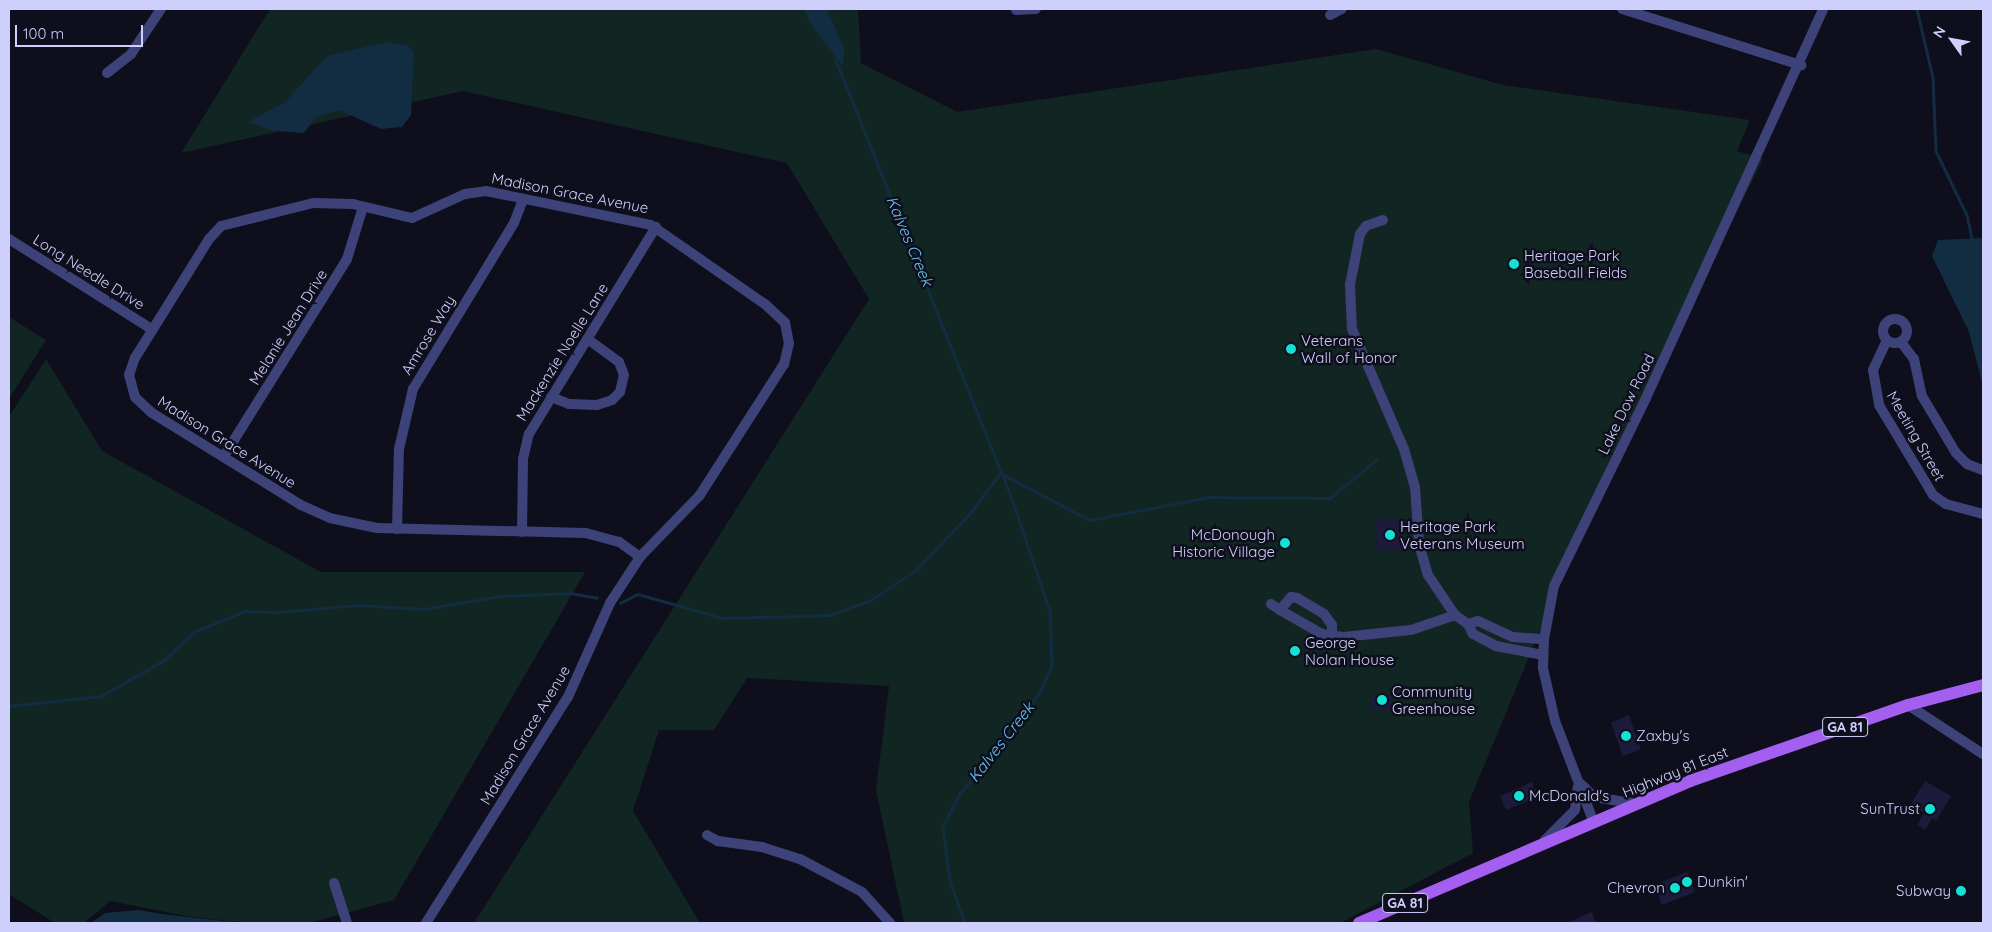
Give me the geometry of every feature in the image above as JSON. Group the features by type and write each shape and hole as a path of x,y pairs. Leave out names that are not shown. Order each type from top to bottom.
{"main road":[{"name":"Highway 81 East","path":"1359,923 1537,845 1690,781 1908,705 1983,685"}],"street":[{"path":"107,72 131,54 161,9"},
{"path":"1016,10 1036,9"},
{"path":"1330,15 1342,9"},
{"path":"1622,9 1801,65"},
{"name":"Lake Dow Road","path":"1594,822 1551,708 1543,655 1544,639 1554,586 1801,65 1824,9"},
{"name":"Madison Grace Avenue","path":"426,923 568,697 610,603 640,557 700,495 784,364 789,343 785,323 778,314 656,228 631,219 522,199 471,192 426,214 406,218 363,207 332,202 299,204 221,226 209,240 131,366 130,383 135,397 152,413 319,514 356,525 398,529 596,534 619,542 640,557"},
{"name":"Amrose Way","path":"398,529 399,449 413,389 514,223 522,199"},
{"name":"Melanie Jean Drive","path":"224,456 347,259 363,207"},
{"path":"1383,220 1366,226 1360,234 1350,284 1352,330 1404,449 1415,487 1419,544 1428,575 1455,615 1468,624 1473,634 1515,652 1543,655"},
{"name":"Mackenzie Noelle Lane","path":"522,532 524,448 551,397 656,228"},
{"name":"Long Needle Drive","path":"9,239 153,330"},
{"path":"1901,342 1907,329 1896,320 1884,327 1887,340 1901,342 1914,359 1922,396 1956,453 1969,465 1983,470"},
{"path":"551,397 570,404 597,405 612,400 620,392 624,375 619,362 587,339"},
{"name":"Meeting Street","path":"1887,340 1876,357 1873,374 1879,405 1933,495 1946,504 1983,514"},
{"path":"1332,633 1324,614 1297,598 1290,597 1275,607 1322,634 1332,633 1343,637 1411,630 1455,615"},
{"path":"1468,624 1478,621 1518,637 1544,639"},
{"path":"1515,652 1518,637"},
{"path":"1908,705 1983,754"},
{"path":"1578,781 1600,799 1639,803"},
{"path":"1537,845 1575,810 1578,781"},
{"path":"707,835 724,843 762,847 800,859 862,892 884,912 890,923"},
{"path":"334,883 347,923"}],"green space":[{"path":"270,9 858,9 861,63 957,112 1376,49 1503,85 1750,120 1737,151 1763,159 1594,500 1469,802 1473,853 1340,923 904,923 876,790 889,686 747,678 714,730 659,730 633,811 700,923 474,923 869,299 787,163 463,91 181,153"},
{"path":"9,317 46,340 9,399"},
{"path":"46,359 102,451 321,572 585,572 394,900 309,923 248,923 186,916 110,901 84,923 55,923 9,894 9,417"}],"water":[{"path":"804,9 827,9 844,48 843,66 810,23"},
{"path":"386,42 407,45 414,52 411,115 402,127 381,129 339,110 316,117 304,133 275,131 248,122 285,102 327,56"},
{"path":"1983,238 1983,386 1969,332 1932,256 1938,240"},
{"path":"139,910 242,923 91,923 105,913"}],"building":[{"name":"Heritage Park Veterans Museum","path":"1403,518 1405,550 1377,551 1376,520"},
{"name":"Community Greenhouse","path":"1372,695 1392,696 1392,710 1372,710"},
{"name":"Zaxby's","path":"1629,715 1641,749 1623,756 1611,723"},
{"name":"SunTrust","path":"1925,781 1951,796 1936,821 1932,818 1925,830 1917,825 1924,813 1910,805"},
{"name":"McDonald's","path":"1532,782 1538,797 1506,810 1500,796"},
{"name":"Chevron","path":"1687,872 1695,892 1662,905 1654,885"},
{"path":"1592,912 1596,923 1566,923"}],"waterway":[{"path":"1917,9 1933,78 1936,151 1967,215 1972,239"},
{"name":"Kalves Creek","path":"835,58 1010,493 1050,611 1052,666 1040,692 1015,729 960,794 943,828 950,881 965,923"},
{"name":"Kalves Creek","path":"1002,474 1090,520 1209,497 1330,498 1376,460"},
{"path":"620,603 638,594 723,618 830,615 871,600 916,570 971,512 1000,473"},
{"path":"9,706 101,696 163,661 194,632 245,611 277,612 358,605 424,609 501,596 570,593 597,598"}],"place":[{"name":"Heritage Park Baseball Fields","path":"1514,264"},
{"name":"Veterans Wall of Honor","path":"1291,349"},
{"name":"Heritage Park Veterans Museum","path":"1390,535"},
{"name":"McDonough Historic Village","path":"1285,543"},
{"name":"George Nolan House","path":"1295,651"},
{"name":"Community Greenhouse","path":"1382,700"},
{"name":"Zaxby's","path":"1626,736"},
{"name":"McDonald's","path":"1519,796"},
{"name":"SunTrust","path":"1930,809"},
{"name":"Dunkin'","path":"1687,882"},
{"name":"Chevron","path":"1675,888"},
{"name":"Subway","path":"1961,891"}]}
